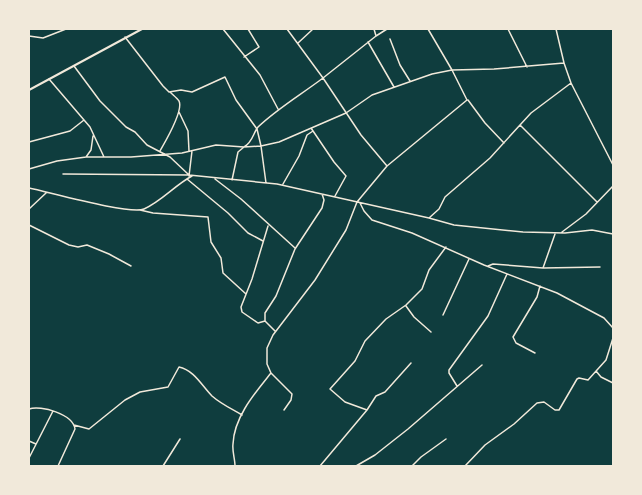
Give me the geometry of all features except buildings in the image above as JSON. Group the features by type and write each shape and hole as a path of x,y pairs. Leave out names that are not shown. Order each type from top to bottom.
{"street":[{"path":"29,36 43,38 66,29"},
{"path":"132,29 134,33"},
{"path":"29,90 142,29"},
{"path":"223,29 244,58 260,75 279,110"},
{"path":"244,58 259,47 248,29"},
{"path":"287,29 323,78 361,135 387,166"},
{"path":"298,43 313,29"},
{"path":"374,29 376,36"},
{"path":"232,180 237,154 250,142 257,129 279,110 387,29"},
{"path":"428,29 452,70 467,100 485,123 504,143"},
{"path":"508,29 527,67"},
{"path":"556,29 564,63 571,83 613,165"},
{"path":"125,37 163,86 178,100 179,112 188,131 189,151"},
{"path":"390,39 400,65 410,81"},
{"path":"368,42 394,87"},
{"path":"29,169 57,161 86,157 167,154 192,151 216,145 244,147 261,146 279,142 346,112 372,95 410,81 452,70 527,67 564,63"},
{"path":"74,66 100,101 126,128 135,132 147,145 167,154 189,176"},
{"path":"169,92 182,90 192,92 224,77 236,100 257,129 266,183"},
{"path":"49,80 84,120 93,134 104,157"},
{"path":"429,218 439,209 445,197 476,171 531,113 571,83"},
{"path":"284,410 291,400 292,394 271,373 266,354 275,331 315,280 346,230 357,202 387,166 467,100"},
{"path":"160,151 170,135 179,112"},
{"path":"29,142 70,131 84,120"},
{"path":"520,125 597,202"},
{"path":"311,128 334,162 346,176 335,196"},
{"path":"282,185 299,156 307,134 313,131"},
{"path":"86,157 92,145 93,134"},
{"path":"140,210 169,194 187,179 189,176 192,151"},
{"path":"63,174 194,175 282,185 335,196 454,225 523,232 555,233 592,230 613,234"},
{"path":"214,178 241,199 268,226 286,239 295,249"},
{"path":"187,179 248,233 263,241"},
{"path":"562,232 586,214 613,186"},
{"path":"29,188 108,207 140,210 153,213 208,216 212,242 221,258 223,273 246,294"},
{"path":"29,209 46,193"},
{"path":"275,331 265,321 265,311 276,296 295,249 322,208 324,200 322,194"},
{"path":"360,203 364,211 372,220 412,233 446,247 469,259 540,286 596,313 604,318 613,328"},
{"path":"29,225 69,245 78,247 87,245 110,254 131,266"},
{"path":"265,321 258,323 242,312 241,305 252,280 268,226"},
{"path":"543,268 555,233"},
{"path":"367,410 345,402 330,389 355,361 365,341 386,319 406,305 422,288 429,270 446,247"},
{"path":"443,315 469,259"},
{"path":"488,266 493,264 543,268 600,268"},
{"path":"457,386 449,373 449,370 488,316 507,274"},
{"path":"535,353 516,343 514,337 537,297 540,286"},
{"path":"406,305 414,317 430,332"},
{"path":"465,466 485,445 514,424 537,403 544,402 555,410 558,410 577,379 588,380 606,360 613,338"},
{"path":"320,466 367,410 376,396 385,392 411,363"},
{"path":"356,466 375,455 403,433 482,365"},
{"path":"29,409 36,406 53,411 70,419 74,425 89,429 125,400 140,392 168,387 179,367 186,370 201,382 211,395 242,415"},
{"path":"596,371 601,377 613,383"},
{"path":"235,466 233,442 242,415 252,396 271,373"},
{"path":"29,458 53,411"},
{"path":"58,466 74,425"},
{"path":"163,466 180,439"},
{"path":"412,466 421,457 446,439"},
{"path":"29,441 36,444"}]}
